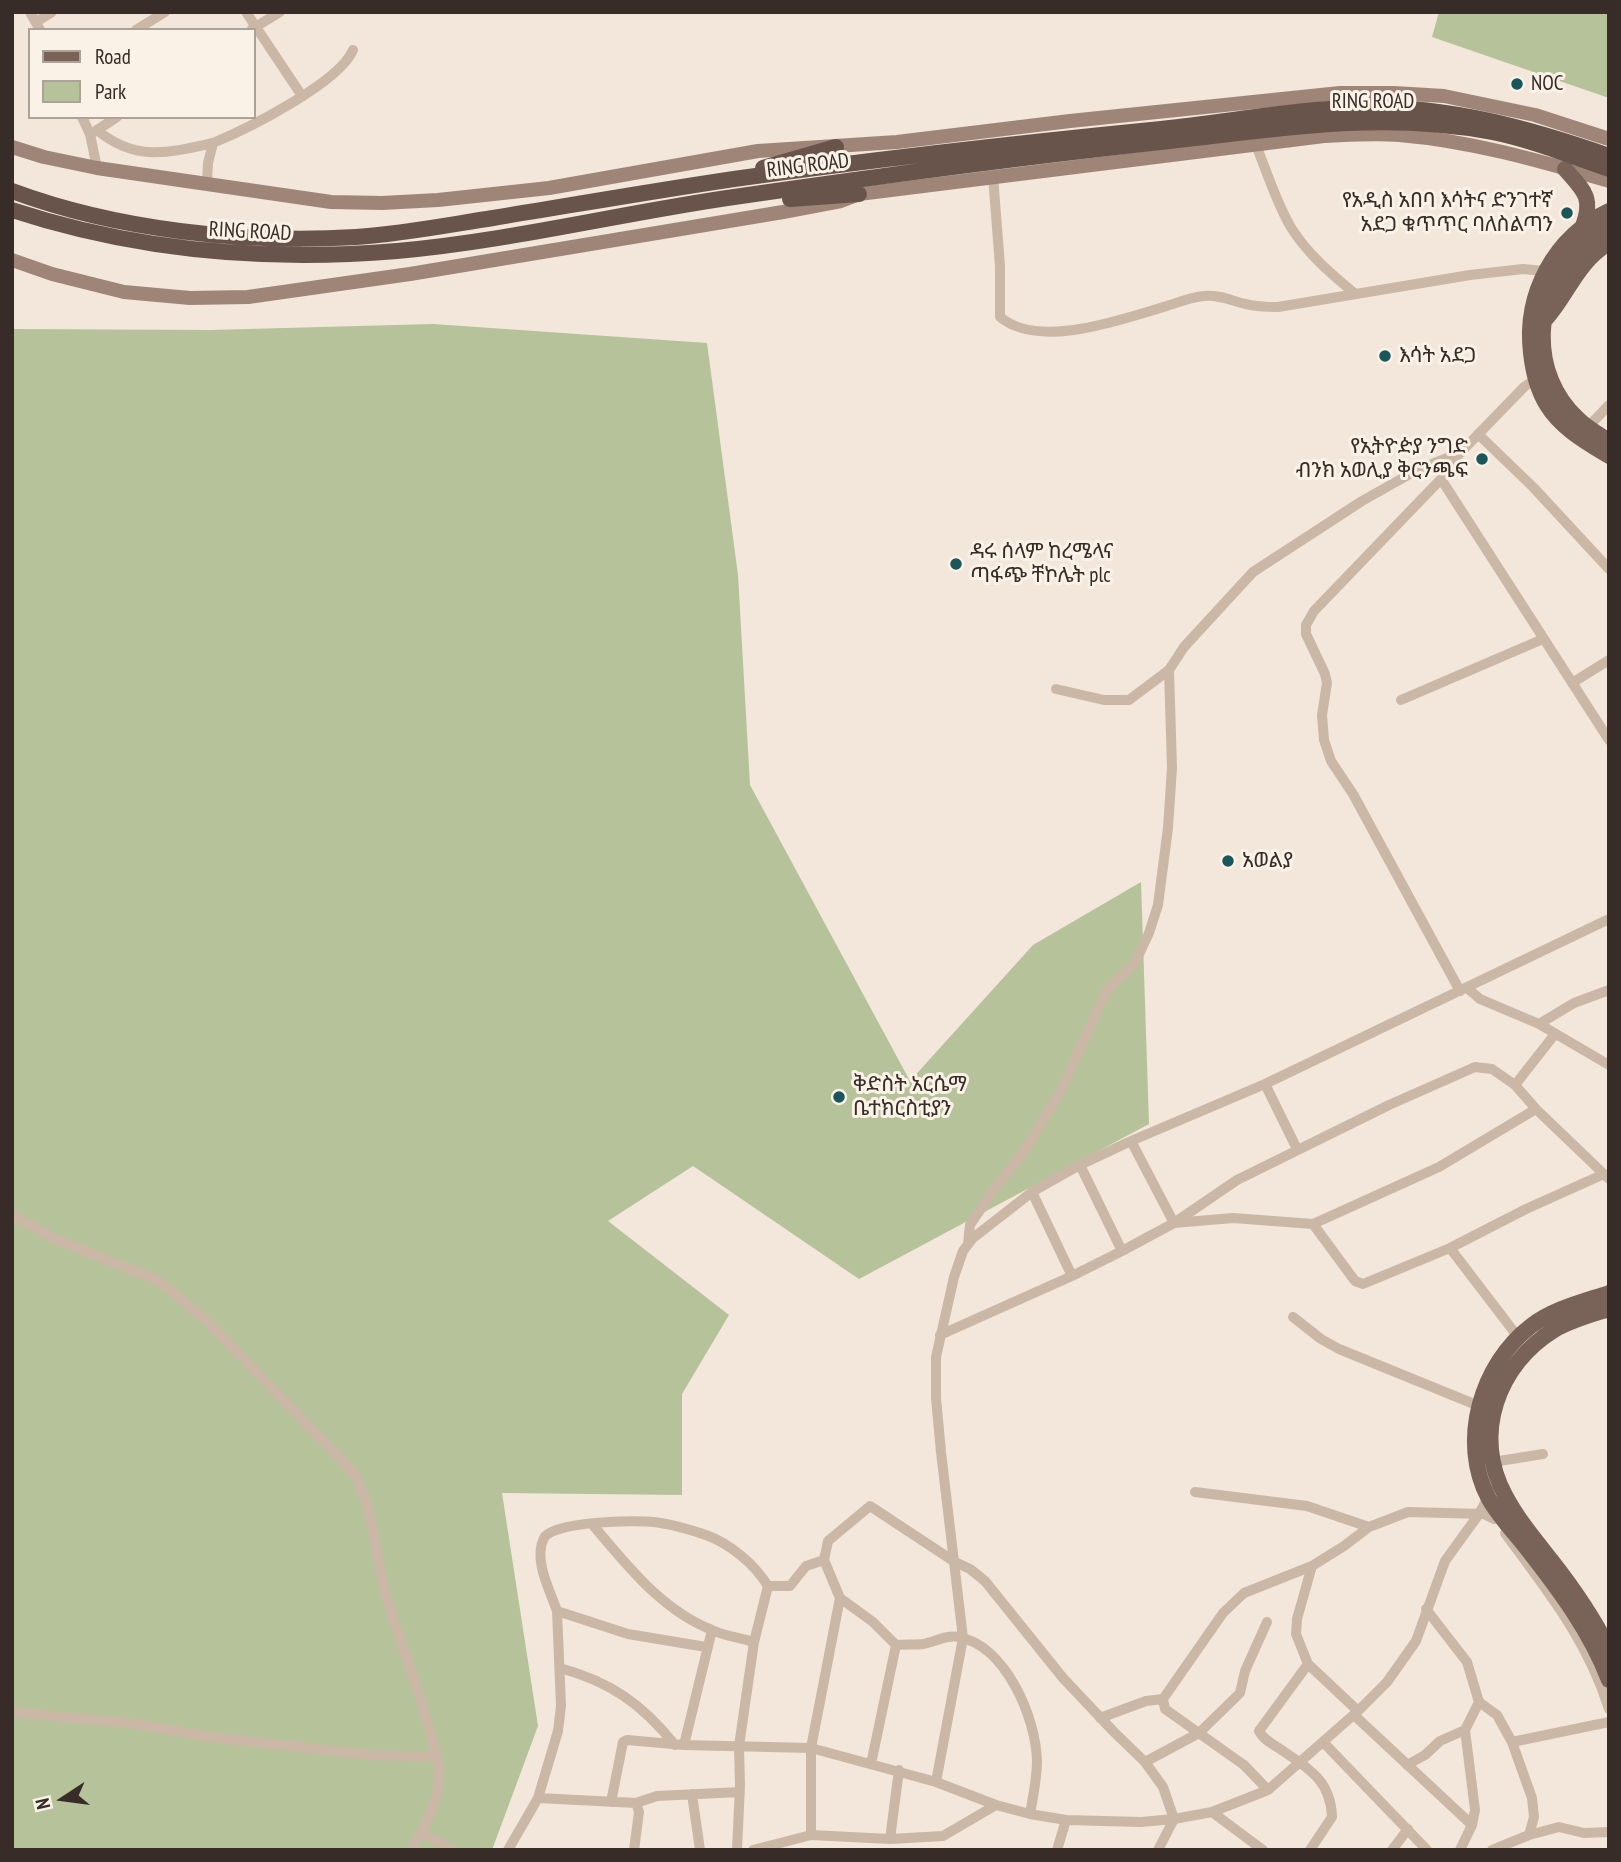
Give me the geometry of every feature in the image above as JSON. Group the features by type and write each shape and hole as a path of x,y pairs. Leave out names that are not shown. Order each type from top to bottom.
{"highway":[{"name":"RING ROAD","path":"12,210 62,226 167,246 262,256 308,256 434,246 924,164 1288,113 1364,107 1426,110 1476,118 1538,133 1609,156"},
{"name":"RING ROAD","path":"12,191 62,208 191,233 294,238 358,237 735,179 924,164 1305,125 1370,121 1429,123 1497,133 1609,169"},
{"path":"735,179 836,146"},
{"path":"732,197 747,201 764,201 859,194"}],"main road":[{"name":"RING ROAD","path":"12,147 44,158 97,168 331,202 382,203 549,188 758,151 897,142 1303,96 1394,93 1444,96 1535,115 1609,139"},
{"path":"12,260 52,274 124,292 172,297 248,297 410,274 783,212 859,194 1324,136 1397,135 1481,146 1609,181"},
{"path":"1565,169 1587,198 1589,212 1583,226"},
{"path":"1609,211 1583,226 1544,271 1535,295 1529,339 1541,376 1546,404 1578,437 1609,456"},
{"path":"1609,228 1580,247 1561,271 1548,298 1543,321 1541,376 1576,418 1609,441"},
{"path":"1543,321 1557,307 1579,269 1590,256 1609,243"},
{"path":"1609,1293 1552,1313 1518,1337 1493,1368 1486,1382 1479,1406 1476,1437 1505,1496 1578,1597 1609,1649"},
{"path":"1609,1309 1556,1329 1522,1354 1506,1377 1493,1409 1487,1458 1489,1499 1568,1602 1593,1644 1609,1680"}],"street":[{"path":"30,12 38,26 52,12"},
{"path":"139,28 165,12"},
{"path":"246,12 254,28"},
{"path":"256,28 280,12"},
{"path":"256,32 302,96"},
{"path":"84,119 94,132 128,150 177,151 213,143 243,130 302,96 339,70 349,60 353,50"},
{"path":"94,132 114,119"},
{"path":"94,132 97,168"},
{"path":"206,183 213,143"},
{"path":"1255,143 1291,227 1319,262 1353,292"},
{"path":"993,176 1000,266 1000,317 1023,329 1038,332 1069,331 1118,321 1204,296 1216,296 1261,307 1278,307 1353,292 1499,271 1544,271"},
{"path":"1541,376 1524,387 1478,434 1441,479 1314,611 1306,634 1327,684 1322,715 1324,740 1331,761 1353,794 1464,990 1488,1004 1539,1024 1609,1065"},
{"path":"1588,427 1609,405"},
{"path":"1478,434 1609,569"},
{"path":"1055,689 1104,701 1129,700 1169,670 1184,647 1253,572 1362,501 1417,470 1460,453"},
{"path":"1441,479 1609,740"},
{"path":"1401,700 1544,639"},
{"path":"1572,683 1609,660"},
{"path":"968,1244 970,1225 1023,1153 1060,1092 1107,990 1135,962 1149,933 1158,905 1168,828 1172,768 1169,670"},
{"path":"936,1782 963,1638 936,1398 936,1357 954,1277 963,1251 972,1238 1032,1192 1080,1165 1265,1084 1609,919"},
{"path":"1539,1024 1574,1003 1609,990"},
{"path":"1515,1085 1555,1034"},
{"path":"940,1335 1122,1251 1174,1223 1237,1180 1389,1105 1475,1067 1492,1069 1515,1085 1606,1177 1526,1209 1450,1248 1363,1284 1355,1281 1313,1224"},
{"path":"1265,1084 1297,1149"},
{"path":"1174,1223 1233,1218 1313,1224 1439,1167 1536,1109"},
{"path":"1131,1141 1174,1223"},
{"path":"1080,1165 1122,1251"},
{"path":"1032,1192 1072,1276"},
{"path":"12,1214 57,1240 162,1284 208,1322 354,1473 365,1494 386,1592 437,1757 437,1789 422,1832 411,1850"},
{"path":"1450,1248 1518,1337"},
{"path":"1293,1317 1339,1349 1479,1406"},
{"path":"1487,1458 1544,1454"},
{"path":"1195,1492 1307,1506 1369,1527"},
{"path":"611,1802 623,1742 627,1740 680,1745 811,1748 899,1770 996,1805 1066,1820 1141,1822 1212,1812 1268,1790 1356,1713 1387,1682 1416,1641 1445,1561 1489,1499"},
{"path":"1489,1499 1494,1519 1579,1637 1591,1660 1609,1709"},
{"path":"1030,1814 1037,1761 1031,1732 1019,1693 995,1657 985,1648 963,1638 949,1636 922,1644 896,1645 873,1622 840,1598 824,1560 828,1541 870,1506 985,1581 1046,1658 1144,1762 1163,1787 1174,1819 1158,1850"},
{"path":"1268,1790 1244,1765 1165,1709 1163,1699 1223,1613 1244,1593 1312,1566 1369,1527 1408,1512 1479,1514 1494,1519"},
{"path":"508,1850 538,1798 558,1731 561,1706 558,1611 542,1568 543,1539 549,1532 571,1526 653,1522 707,1535 751,1564 768,1586 754,1642 739,1746 737,1850"},
{"path":"592,1524 656,1595 712,1630 754,1642"},
{"path":"768,1586 790,1586 806,1566 824,1560"},
{"path":"1312,1566 1296,1625 1296,1634 1308,1664 1407,1765 1472,1825"},
{"path":"811,1836 811,1748 840,1598"},
{"path":"1426,1609 1467,1662 1479,1702 1497,1715 1512,1742 1532,1798 1534,1817 1529,1835"},
{"path":"558,1611 628,1634 706,1647"},
{"path":"1144,1762 1199,1732 1240,1693 1245,1671 1267,1622"},
{"path":"680,1745 712,1630"},
{"path":"871,1764 896,1645"},
{"path":"1308,1664 1259,1731 1265,1739 1320,1779 1332,1817 1310,1850"},
{"path":"560,1668 592,1678 647,1712 680,1745"},
{"path":"1100,1718 1146,1701 1163,1699"},
{"path":"1460,1850 1472,1825 1475,1797 1465,1730 1479,1702"},
{"path":"12,1712 137,1724 210,1737 371,1755 437,1757"},
{"path":"1512,1742 1609,1722"},
{"path":"1407,1765 1425,1755 1440,1741 1465,1730"},
{"path":"1323,1742 1427,1850"},
{"path":"890,1839 899,1770"},
{"path":"538,1798 636,1803 649,1797 740,1792"},
{"path":"692,1794 700,1850"},
{"path":"634,1850 639,1812 636,1803"},
{"path":"752,1850 811,1836 890,1839 943,1836 996,1805"},
{"path":"1212,1812 1263,1850"},
{"path":"1058,1850 1066,1820"},
{"path":"1492,1850 1529,1835 1559,1827 1584,1833 1609,1832"},
{"path":"1392,1850 1408,1829"},
{"path":"422,1832 452,1850"}],"green space":[{"path":"1439,12 1609,12 1609,98 1432,37"},
{"path":"433,324 707,343 738,575 750,785 910,1081 1033,945 1141,882 1149,1124 859,1279 693,1166 608,1221 729,1315 682,1394 682,1495 502,1493 538,1726 492,1850 12,1850 12,329 211,330"}],"place":[{"name":"NOC","path":"1517,84"},
{"name":"የአዲስ አበባ እሳትና ድንገተኛ አደጋ ቁጥጥር ባለስልጣን","path":"1567,213"},
{"name":"እሳት አደጋ","path":"1385,356"},
{"name":"የኢትዮዽያ ንግድ ብንክ አወሊያ ቅርንጫፍ","path":"1482,459"},
{"name":"ዳሩ ሰላም ከረሜላና ጣፋጭ ቸኮሌት plc","path":"956,564"},
{"name":"አወልያ","path":"1228,861"},
{"name":"ቅድስት አርሴማ ቤተክርስቲያን","path":"839,1097"}]}
